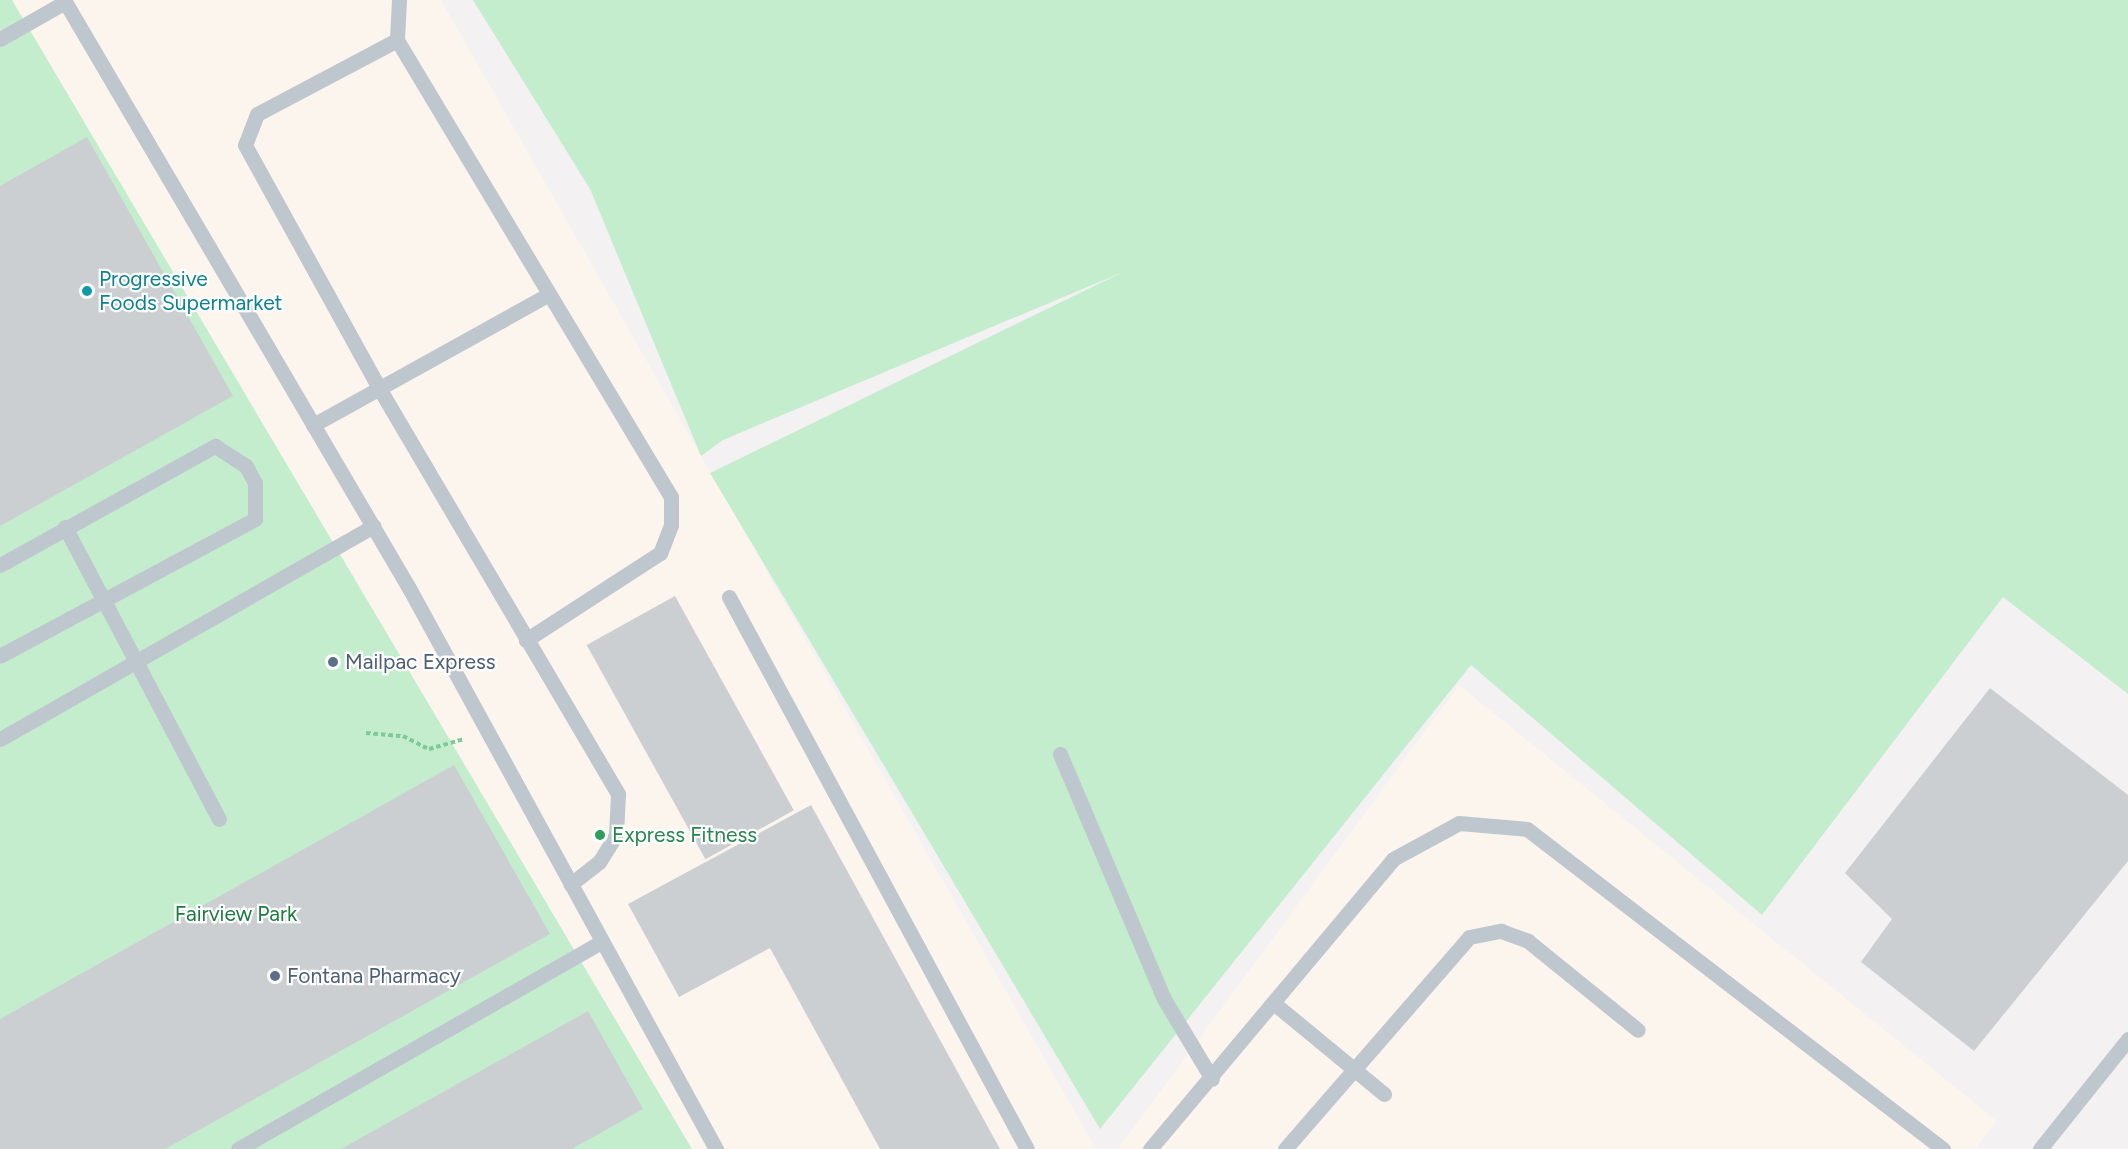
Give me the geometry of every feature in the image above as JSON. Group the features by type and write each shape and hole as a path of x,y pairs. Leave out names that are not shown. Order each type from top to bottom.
{"lane":[{"path":"399,0 397,40 546,296 671,497 671,525 660,553 526,640"},
{"path":"0,39 64,1 373,526 716,1149"},
{"path":"397,40 257,114 245,145 379,388 618,794 616,835 599,862 571,884"},
{"path":"313,425 546,296"},
{"path":"0,565 66,526 215,446 246,466 255,483 255,519 103,597 0,656"},
{"path":"66,526 219,819"},
{"path":"0,739 373,526"},
{"path":"729,597 1027,1149"},
{"path":"1060,754 1164,999 1212,1079"},
{"path":"1150,1149 1276,1005 1394,859 1459,823 1527,829 1943,1149"},
{"path":"1285,1149 1356,1071 1469,937 1501,931 1528,941 1638,1030"},
{"path":"238,1149 602,941"},
{"path":"1276,1005 1384,1094"},
{"path":"2040,1149 2128,1039"}],"path":[{"path":"366,733 403,736 429,749 487,732"}],"shaded area":[{"path":"0,0 441,0 1096,1149 0,1149"},
{"path":"1459,685 1997,1121 1975,1149 1118,1149"}],"green space":[{"name":"Fairview Park","path":"0,0 12,0 692,1149 0,1149"},
{"path":"473,0 2128,0 2128,694 2003,597 1762,915 1471,665 1100,1129 710,473 1123,272 723,440 701,456 590,189"}],"building":[{"name":"Progressive Foods Supermarket","path":"87,137 233,396 0,526 0,186"},
{"path":"675,596 794,810 705,859 587,645"},
{"path":"1990,688 2128,795 2128,861 1974,1051 1861,962 1892,919 1845,873"},
{"name":"Fontana Pharmacy","path":"454,765 550,934 165,1149 0,1149 0,1019"},
{"path":"811,805 1000,1149 880,1149 770,948 679,997 628,904"},
{"path":"588,1011 643,1109 572,1149 341,1149"}],"place":[{"name":"Progressive Foods Supermarket","path":"87,291"},
{"name":"Mailpac Express","path":"333,662"},
{"name":"Express Fitness","path":"600,835"},
{"name":"Fontana Pharmacy","path":"275,976"}]}
